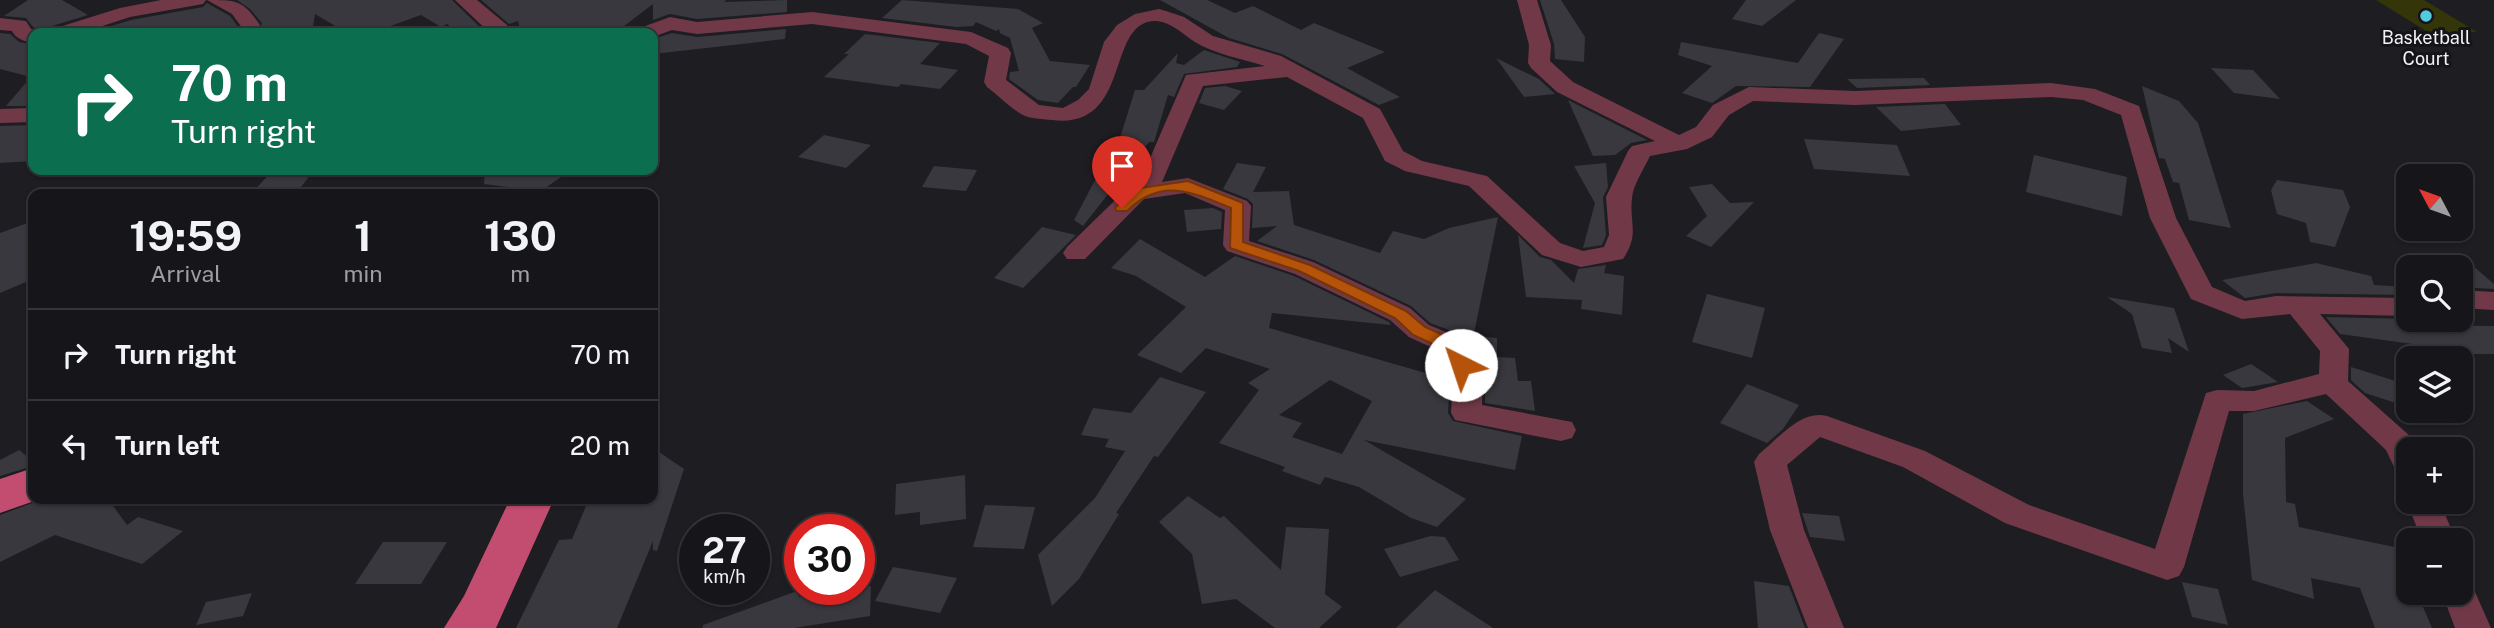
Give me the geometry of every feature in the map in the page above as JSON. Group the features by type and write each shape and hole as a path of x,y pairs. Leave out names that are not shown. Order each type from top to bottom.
{"main road":[{"path":"0,497 28,486"},
{"path":"469,628 483,607 529,504"}],"street":[{"path":"76,28 127,12 196,0"},
{"path":"217,0 239,10 250,25"},
{"path":"465,0 499,28"},
{"path":"1527,0 1540,45 1539,63 1549,75 1565,87 1679,144"},
{"path":"657,28 670,23 697,28 813,18 971,38 1000,53 995,82 1033,111 1066,115 1086,105 1099,91 1124,29 1142,18 1159,15 1177,21 1206,40 1273,61 1372,114 1393,156 1415,166 1478,181 1551,249 1581,259 1614,253 1622,235 1619,197 1640,151 1679,144 1704,132 1721,110 1749,94 1855,98 2051,90 2087,94 2131,110 2163,218 2201,293 2242,310 2297,305 2396,307"},
{"path":"0,24 19,25 23,33 28,35"},
{"path":"658,48 697,28"},
{"path":"1076,253 1155,175 1194,80 1291,71"},
{"path":"0,116 28,115"},
{"path":"1138,192 1188,185 1238,206 1236,245 1304,268 1401,314 1419,331 1448,344 1468,379 1465,413 1561,430"},
{"path":"2473,300 2494,301"},
{"path":"2297,305 2335,349 2333,384"},
{"path":"1826,628 1787,530 1770,462 1816,424 1914,458 2017,514 2167,567 2217,400 2254,401 2316,384 2333,384 2396,441"},
{"path":"2464,605 2473,628"}],"shaded area":[{"name":"Basketball Court","path":"2376,0 2424,0 2477,32 2431,34"}],"building":[{"path":"28,0 62,0 88,15 51,28 35,28 26,18 4,16"},
{"path":"237,0 452,0 481,28 453,28 447,24 441,27 421,15 385,28 339,28 315,14 313,28 260,28 262,23 250,9"},
{"path":"481,0 787,0 787,12 697,19 670,14 653,20 653,4 622,28 520,28 518,21 509,24"},
{"path":"902,0 1018,9 1043,23 1032,28 1050,61 1090,65 1076,87 1058,103 1038,100 1009,79 1010,72 1019,71 1010,38 1000,33 999,29 996,31 976,22 973,26 956,27 882,18"},
{"path":"1160,0 1207,0 1235,13 1253,6 1301,30 1314,23 1385,52 1347,68 1400,97 1379,105 1282,54 1229,38"},
{"path":"1540,0 1561,0 1585,37 1584,62 1555,59 1554,44"},
{"path":"1746,0 1796,0 1762,26 1732,19"},
{"path":"207,3 230,16 239,28 105,28 131,20 203,7"},
{"path":"786,29 785,39 658,53 658,37 672,33 697,37"},
{"path":"0,33 10,34 19,42 28,44 28,76 0,69"},
{"path":"1819,33 1844,39 1810,87 1736,86 1712,103 1682,93 1712,66 1678,55 1681,42 1798,63"},
{"path":"865,34 940,43 920,64 958,70 940,89 901,84 898,87 824,77 849,54 844,54"},
{"path":"1204,50 1240,62 1237,67 1184,74 1174,97 1168,95 1154,142 1149,142 1083,226 1074,220 1114,144 1118,144 1135,90 1144,90 1178,53 1176,63 1184,65"},
{"path":"1496,58 1539,79 1555,94 1524,97"},
{"path":"2211,68 2253,70 2280,99 2234,93"},
{"path":"1924,78 1930,85 1857,88 1847,79"},
{"path":"28,80 28,106 6,106"},
{"path":"1225,86 1242,91 1224,110 1199,103 1205,88"},
{"path":"2142,86 2179,101 2198,123 2231,228 2189,220 2179,183 2173,182 2165,159 2159,158"},
{"path":"1568,100 1647,140 1631,143 1615,155 1593,156"},
{"path":"1945,104 1961,125 1901,131 1876,107"},
{"path":"28,125 28,161 0,163 0,126"},
{"path":"824,135 871,145 846,168 798,157"},
{"path":"1804,139 1897,145 1910,176 1814,169"},
{"path":"2034,155 2127,177 2122,216 2026,192"},
{"path":"1237,163 1266,167 1253,192 1289,191 1294,225 1380,253 1393,231 1424,239 1449,228 1498,217 1474,333 1449,330 1430,323 1411,306 1314,260 1257,241 1277,226 1252,228 1253,204 1248,199 1223,189"},
{"path":"1606,163 1608,187 1603,197 1606,235 1602,245 1583,248 1595,203 1574,166"},
{"path":"934,166 977,170 966,191 922,187"},
{"path":"268,175 310,175 300,189 256,189"},
{"path":"485,175 564,175 544,189 484,184"},
{"path":"2277,180 2343,190 2350,207 2335,247 2310,242 2306,223 2277,214 2271,190"},
{"path":"1712,184 1730,203 1754,202 1711,247 1686,236 1707,216 1689,187"},
{"path":"1213,208 1222,212 1221,229 1187,232 1184,210"},
{"path":"28,223 28,281 0,293 0,233"},
{"path":"1042,227 1076,235 1023,288 994,278"},
{"path":"1518,235 1540,257 1551,260 1574,283 1578,269 1606,265 1604,273 1624,276 1622,315 1581,309 1582,300 1526,297"},
{"path":"1140,239 1205,277 1235,256 1294,276 1389,322 1391,325 1272,313 1269,328 1450,380 1448,413 1453,421 1522,436 1515,470 1364,440 1466,499 1437,527 1411,518 1359,487 1325,477 1320,485 1282,471 1285,467 1219,443 1259,390 1248,383 1270,369 1206,348 1181,373 1137,355 1186,307 1136,276 1111,268","holes":["1330,380 1372,401 1342,454 1292,437 1302,423 1279,415"]},
{"path":"2316,263 2371,276 2374,285 2396,286 2396,295 2276,293 2245,298 2222,280"},
{"path":"2473,266 2494,284 2494,289 2473,288"},
{"path":"1707,294 1765,308 1752,358 1692,342"},
{"path":"2107,297 2174,308 2189,352 2168,338 2172,353 2142,348 2132,314"},
{"path":"2326,317 2396,319 2396,332 2473,332 2473,326 2494,326 2494,354 2473,354 2473,346 2427,346 2340,334"},
{"path":"1462,335 1497,338 1497,357 1515,358 1518,381 1531,381 1535,411 1485,403 1485,378"},
{"path":"2251,364 2278,382 2242,388 2223,375"},
{"path":"2351,367 2396,381 2396,403 2365,393 2351,380"},
{"path":"1160,377 1206,392 1158,457 1154,456 1116,513 1119,514 1079,579 1052,606 1038,555 1095,498 1125,451 1105,447 1109,439 1081,435 1093,408 1131,413"},
{"path":"1747,384 1799,405 1783,429 1767,443 1720,423"},
{"path":"2307,401 2334,419 2285,438 2286,502 2295,504 2299,527 2396,547 2396,605 2422,605 2432,628 2375,628 2360,588 2311,578 2314,599 2252,580 2243,494 2243,414"},
{"path":"19,450 28,457 28,468 0,476 0,460"},
{"path":"658,451 684,469 657,551 653,550 653,541 617,628 516,628 559,540 572,539 587,504 658,504"},
{"path":"965,475 966,519 920,525 920,512 895,515 896,484"},
{"path":"1188,496 1220,518 1224,516 1281,570 1286,527 1329,529 1325,594 1342,607 1319,628 1275,628 1236,599 1202,604 1192,554 1159,522"},
{"path":"30,504 112,504 127,525 138,517 183,531 142,564 55,535 0,562 0,515"},
{"path":"985,505 1035,507 1024,549 973,547"},
{"path":"1802,513 1839,516 1845,541 1810,537"},
{"path":"1431,536 1445,537 1459,560 1400,577 1384,549"},
{"path":"383,542 447,542 421,584 355,584"},
{"path":"893,567 957,578 940,613 875,601"},
{"path":"1754,581 1789,586 1805,628 1758,628"},
{"path":"2182,582 2218,589 2228,625 2192,617"},
{"path":"1435,590 1493,628 1396,628"},
{"path":"252,593 243,616 196,625 206,602"},
{"path":"784,596 784,605 870,605 870,616 794,628 703,628 703,625 758,605 770,605 770,601"}],"place":[{"name":"Basketball Court","path":"2426,16"}],"route":[{"path":"1122,208 1138,192 1188,185 1238,206 1236,245 1304,268 1401,314 1419,331 1448,344 1461,365"}]}
